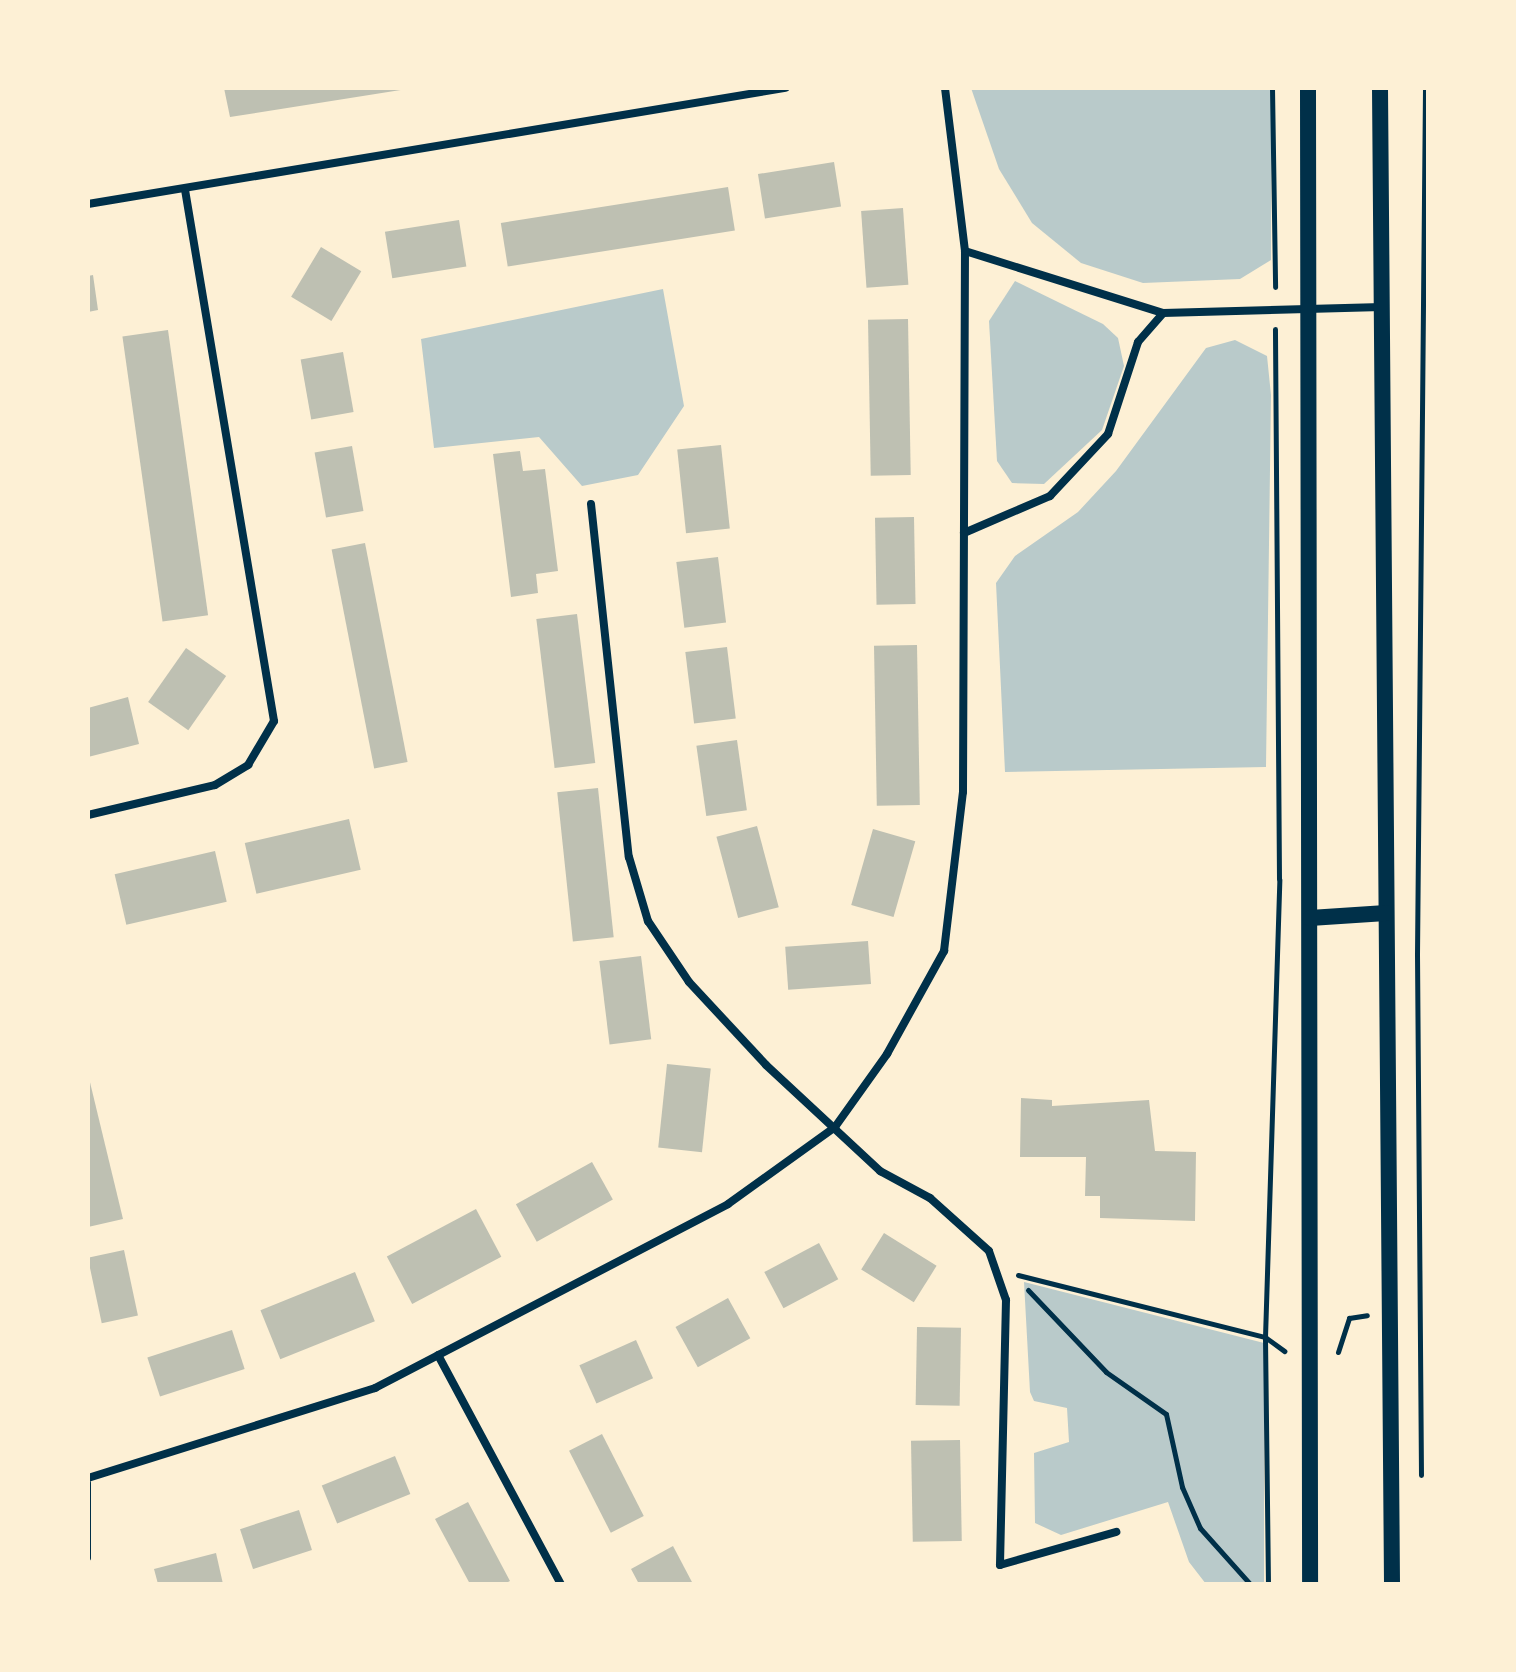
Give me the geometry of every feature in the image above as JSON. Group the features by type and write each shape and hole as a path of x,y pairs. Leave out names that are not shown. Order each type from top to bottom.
{"main road":[{"path":"1308,88 1310,1584"},
{"path":"1380,88 1392,1584"},
{"path":"1310,918 1386,913"}],"street":[{"path":"88,204 785,88"},
{"path":"88,1480 375,1388 728,1204 835,1127 849,1113 944,951 963,792 965,251 945,88"},
{"path":"88,815 215,785 248,765 274,721 185,190"},
{"path":"965,251 1163,313 1382,307"},
{"path":"964,533 1050,496 1108,434 1138,342 1163,313"},
{"path":"591,504 629,857 648,921 689,982 880,1171 930,1198 989,1251 1001,1287 1000,1565 1116,1532"},
{"path":"438,1355 561,1584"}],"lane":[{"path":"88,1480 88,1558"}],"path":[{"path":"1268,1584 1265,1337 1279,879 1272,88"},
{"path":"1420,1493 1426,1357 1417,954 1425,88"},
{"path":"997,1276 1022,1275 1265,1337 1310,1370 1334,1365 1349,1318 1391,1311 1426,1357"},
{"path":"1001,1287 1034,1294 1106,1372 1166,1414 1182,1487 1200,1528 1250,1584"}],"shaded area":[{"path":"971,88 1271,88 1271,260 1240,279 1143,283 1081,263 1032,223 999,169"},
{"path":"1015,281 1103,324 1118,338 1124,366 1102,430 1044,484 1012,483 997,461 989,321"},
{"path":"663,289 684,406 638,475 582,486 539,437 434,448 421,339"},
{"path":"1235,340 1267,356 1271,395 1266,767 1005,772 996,583 1015,556 1078,512 1116,471 1206,348"},
{"path":"1024,1282 1264,1343 1264,1584 1206,1584 1189,1562 1168,1502 1061,1535 1035,1523 1034,1453 1069,1442 1067,1408 1034,1401 1030,1392"}],"building":[{"path":"224,88 407,88 407,89 230,117"},
{"path":"834,162 841,206 765,218 758,174"},
{"path":"728,187 735,230 508,266 501,223"},
{"path":"903,208 908,285 866,288 861,211"},
{"path":"459,220 466,266 392,278 385,232"},
{"path":"321,247 361,271 331,321 291,297"},
{"path":"93,275 98,310 88,312 88,276"},
{"path":"908,319 911,475 871,476 868,320"},
{"path":"168,330 208,615 163,622 122,336"},
{"path":"343,352 354,412 311,420 301,359"},
{"path":"721,445 730,529 686,533 677,450"},
{"path":"352,446 363,511 326,518 315,453"},
{"path":"520,451 523,471 545,469 558,571 536,574 538,593 511,597 493,454"},
{"path":"914,517 916,604 877,605 875,518"},
{"path":"365,543 408,762 374,768 332,549"},
{"path":"718,557 726,623 684,628 676,562"},
{"path":"577,614 595,763 555,768 536,619"},
{"path":"917,645 920,805 877,806 874,646"},
{"path":"727,647 736,718 694,724 685,652"},
{"path":"186,648 226,676 188,730 148,702"},
{"path":"128,697 139,744 88,757 88,708"},
{"path":"737,740 747,810 706,816 696,746"},
{"path":"598,788 614,937 573,941 557,792"},
{"path":"349,819 361,870 256,894 245,843"},
{"path":"757,826 779,907 738,918 716,837"},
{"path":"873,829 915,841 894,917 851,905"},
{"path":"215,851 227,902 126,925 115,874"},
{"path":"868,941 871,984 788,990 785,947"},
{"path":"641,956 651,1039 610,1044 599,961"},
{"path":"667,1064 711,1069 702,1152 658,1148"},
{"path":"88,1074 123,1219 88,1227"},
{"path":"1021,1098 1052,1100 1052,1106 1149,1100 1155,1151 1196,1152 1195,1221 1100,1218 1100,1196 1085,1196 1086,1157 1020,1157"},
{"path":"592,1162 613,1200 537,1242 516,1204"},
{"path":"476,1209 501,1257 412,1304 387,1256"},
{"path":"884,1233 937,1266 914,1302 861,1269"},
{"path":"819,1243 838,1279 784,1308 764,1272"},
{"path":"124,1250 138,1316 102,1323 88,1258"},
{"path":"355,1272 375,1321 280,1359 260,1310"},
{"path":"728,1298 750,1338 698,1367 676,1327"},
{"path":"917,1327 961,1328 960,1406 916,1405"},
{"path":"232,1330 245,1369 160,1396 147,1358"},
{"path":"636,1340 653,1378 596,1404 579,1365"},
{"path":"602,1434 644,1516 611,1533 569,1451"},
{"path":"960,1440 962,1541 913,1542 911,1441"},
{"path":"395,1456 410,1494 337,1524 322,1486"},
{"path":"468,1502 510,1581 504,1584 470,1584 435,1519"},
{"path":"299,1510 312,1550 253,1569 240,1529"},
{"path":"673,1546 693,1584 639,1584 631,1569"},
{"path":"216,1553 223,1584 158,1584 154,1569"}]}
